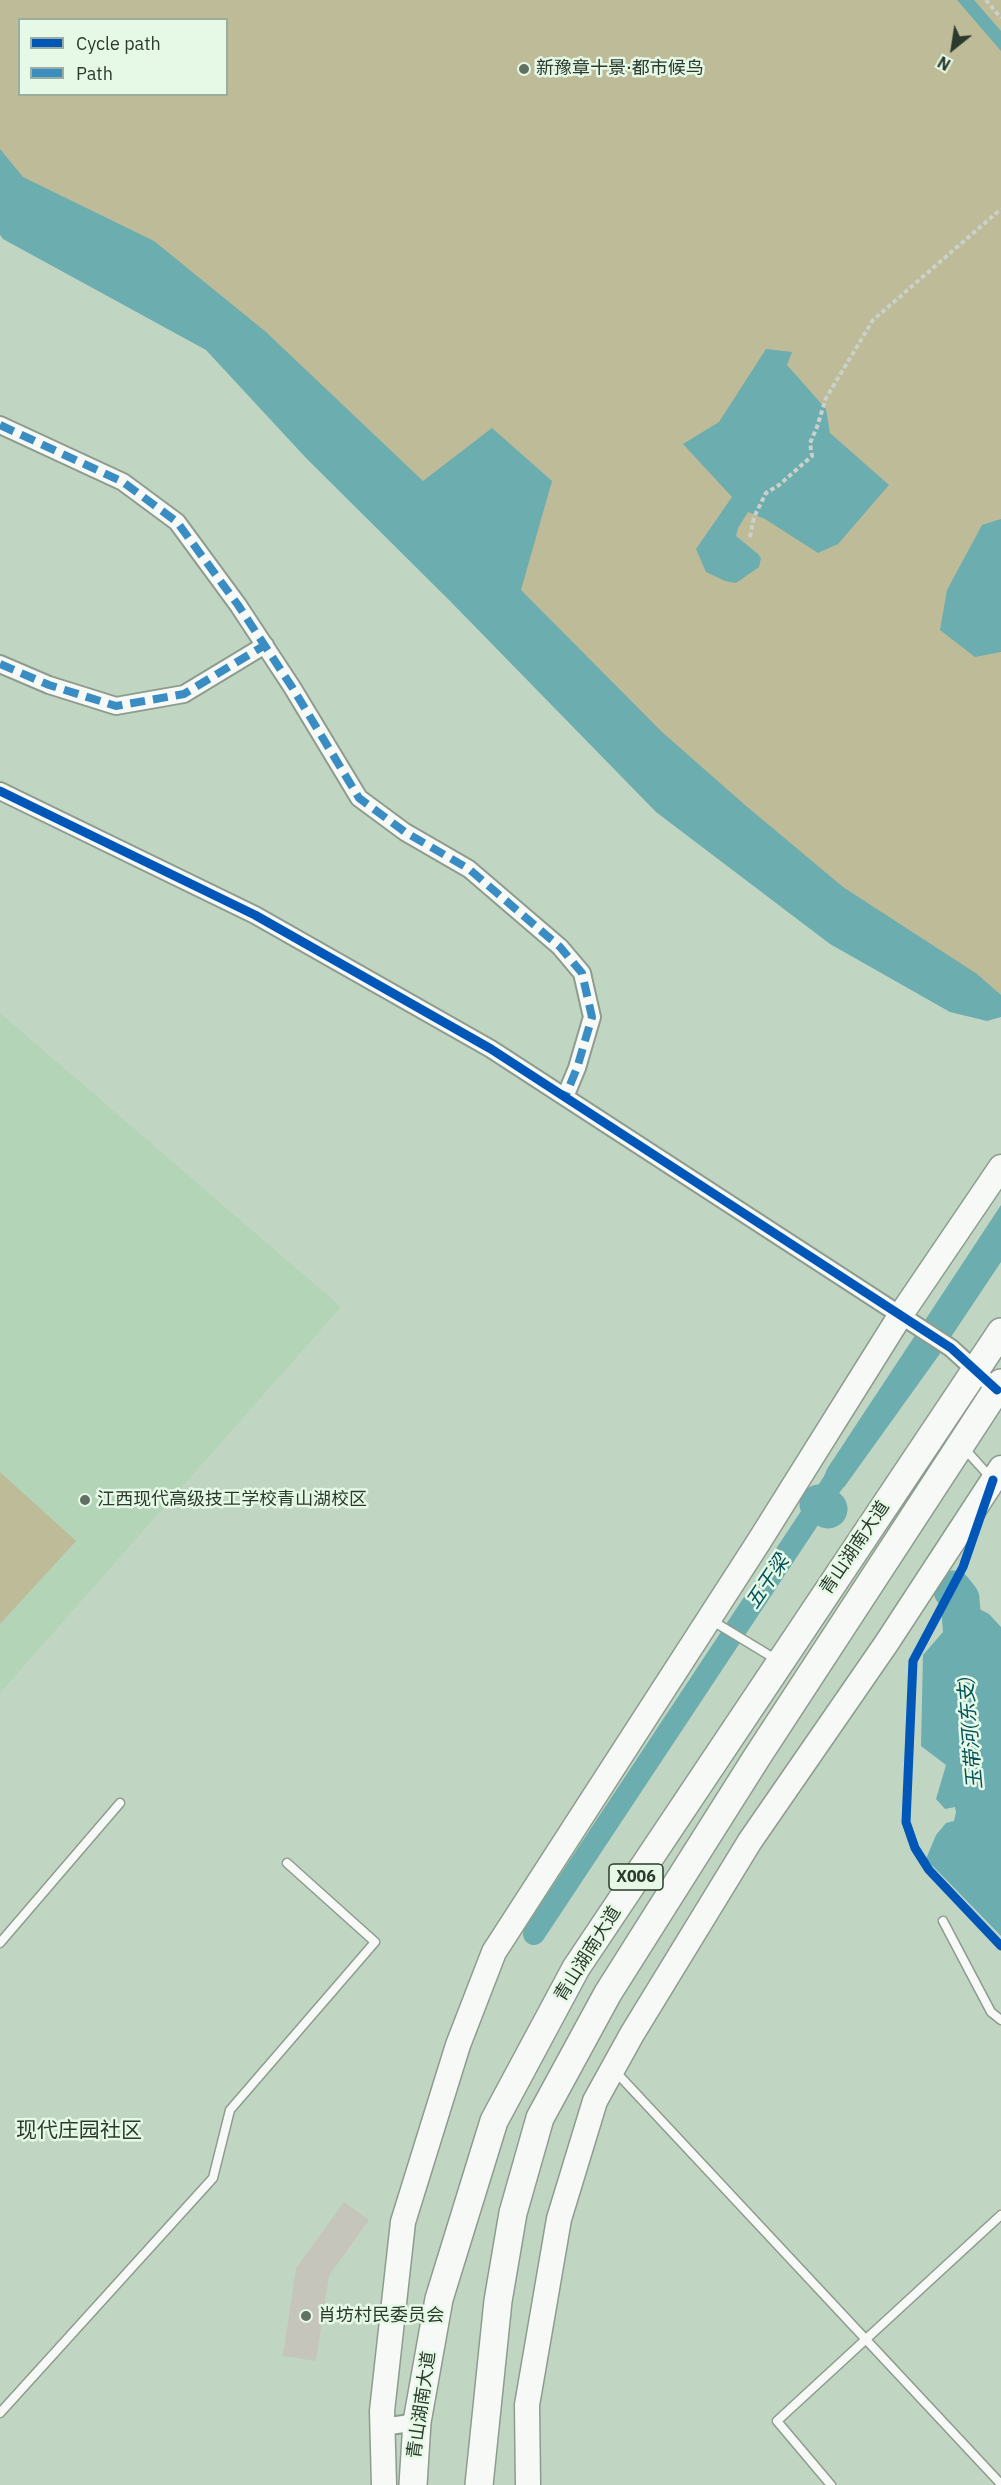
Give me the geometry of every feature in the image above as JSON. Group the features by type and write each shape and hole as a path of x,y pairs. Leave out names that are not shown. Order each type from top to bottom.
{"main road":[{"path":"384,2485 382,2411 403,2222 458,2045 494,1952 1001,1167"},
{"name":"青山湖南大道","path":"413,2485 417,2422 439,2299 494,2121 576,1968 769,1655 1001,1332"},
{"name":"青山湖南大道","path":"479,2485 500,2290 513,2213 540,2118 614,1983 763,1747 1000,1389"},
{"path":"528,2485 527,2405 559,2219 595,2101 750,1841 998,1479"}],"street":[{"path":"0,425 123,482 177,522 265,645 359,798 405,832 469,869 560,947 582,973 592,1017 577,1068 565,1098"},
{"path":"0,664 49,685 116,706 184,694 265,645"},
{"path":"0,791 255,915 491,1049 951,1348 1000,1389"},
{"path":"382,2427 417,2422"}],"lane":[{"path":"962,1445 998,1479"},
{"path":"710,1620 769,1655"},
{"path":"0,1943 120,1803"},
{"path":"0,2413 213,2178 230,2110 375,1942 287,1863"},
{"path":"943,1921 992,2012 1001,2020"},
{"path":"613,2070 1001,2484"},
{"path":"831,2485 777,2421 1001,2215"}],"path":[{"path":"986,0 1001,18"},
{"path":"750,537 754,517 766,493 811,458 810,442 826,398 873,320 1001,208"}],"shaded area":[{"path":"0,0 1001,0 1001,1007 689,812 217,318 0,186"},
{"name":"江西现代高级技工学校青山湖校区","path":"0,1013 341,1307 0,1693"},
{"path":"0,1472 76,1541 0,1624"}],"water":[{"path":"957,0 974,0 1001,31 1001,51"},
{"path":"0,149 23,177 154,241 266,332 423,481 492,428 552,481 521,590 662,732 745,805 843,887 977,974 1001,995 1001,1017 987,1021 950,1012 830,944 656,812 450,601 306,458 206,350 3,239 0,235"},
{"path":"766,349 792,352 787,365 826,409 830,433 889,485 838,544 818,553 765,519 748,512 736,536 761,558 759,567 736,583 725,581 706,572 696,549 732,497 683,444 719,422"},
{"path":"1001,519 1001,652 975,657 940,630 947,590 982,525"},
{"path":"1001,1205 1001,1262 939,1355 845,1486 837,1494 823,1498 823,1479 827,1469"},
{"path":"960,1599 989,1614 1001,1627 1001,1936 926,1859 936,1835 946,1823 954,1821 956,1812 955,1807 945,1809 936,1799 946,1765 921,1746 923,1655 949,1625"}],"building":[{"name":"肖坊村民委员会","path":"344,2202 369,2220 329,2276 316,2361 283,2356 296,2268"}],"waterway":[{"name":"五干梁","path":"534,1934 840,1472"},
{"name":"玉带河(东支)","path":"819,1504 828,1509"},
{"name":"玉带河(东支)","path":"953,1590 960,1599 964,1651"}],"marked path":[{"path":"0,425 123,482 177,522 238,605 292,687 359,798 405,832 469,869 560,947 582,973 592,1017 577,1068 565,1097"},
{"path":"0,664 49,685 116,706 184,694 265,645"}],"cycle path":[{"path":"0,791 255,915 491,1049 951,1348 997,1390"},
{"path":"993,1480 963,1567 913,1661 906,1822 915,1848 929,1870 1001,1946"}],"place":[{"name":"新豫章十景·都市候鸟","path":"524,69"},
{"name":"江西现代高级技工学校青山湖校区","path":"85,1500"},
{"name":"肖坊村民委员会","path":"306,2316"}],"district":[{"name":"现代庄园社区","path":"79,2131"}]}
